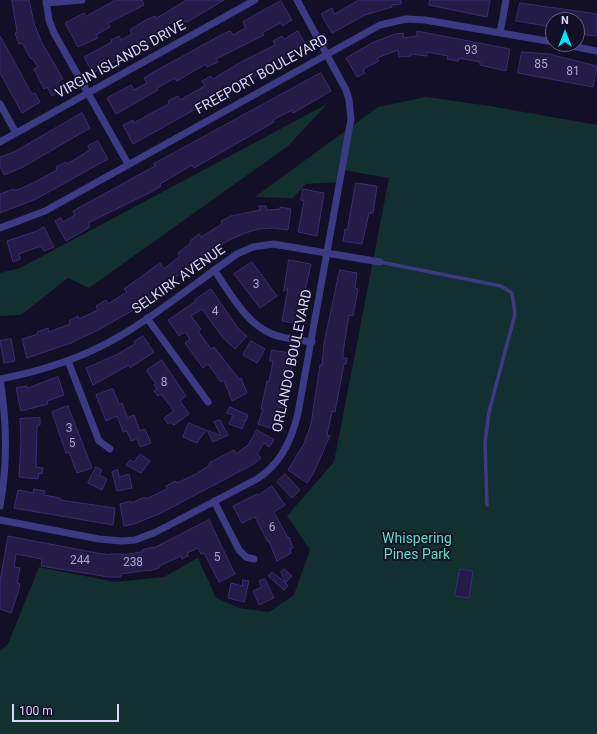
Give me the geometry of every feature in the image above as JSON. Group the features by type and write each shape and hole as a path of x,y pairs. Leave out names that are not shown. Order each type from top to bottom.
{"street":[{"path":"82,0 46,2 48,20 54,34 128,164"},
{"name":"VIRGIN ISLANDS DRIVE","path":"0,142 255,0"},
{"name":"ORLANDO BOULEVARD","path":"0,520 99,539 128,541 156,532 262,476 274,466 284,452 296,423 312,342 351,119 349,100 346,90 297,0"},
{"path":"500,32 506,0"},
{"name":"FREEPORT BOULEVARD","path":"0,228 45,211 327,53 380,25 406,19 425,20 545,40"},
{"path":"585,49 597,51"},
{"path":"0,104 16,133"},
{"name":"SELKIRK AVENUE","path":"0,379 26,374 68,361 107,343 147,318 214,270 245,250 263,244 283,244 380,262"},
{"path":"214,270 244,312 258,326 280,337 312,342"},
{"path":"147,318 208,402"},
{"path":"68,361 99,441 110,449"},
{"path":"0,379 5,410 7,440 6,471 0,506"},
{"path":"214,502 239,550 246,557 254,559"}],"lane":[{"path":"380,262 501,286 512,293 515,314 489,412 485,443 487,505"}],"green space":[{"name":"Whispering Pines Park","path":"426,97 490,106 597,125 597,734 0,734 0,651 8,644 39,567 115,582 164,577 198,558 216,598 239,608 269,612 294,595 310,550 287,516 334,462 389,178 343,170 341,182 306,184 293,198 255,197 378,107"},
{"path":"327,104 288,146 89,288 68,278 21,315 0,316 0,273 20,268"}],"building":[{"path":"12,0 29,0 34,23 41,41 63,79 57,82 62,90 52,96 47,87 44,89 34,69 38,67 32,58 31,59 22,43 19,44 15,33 17,33"},
{"path":"116,0 142,0 144,5 108,23 110,27 96,35 98,38 78,47 65,23 84,13 86,16"},
{"path":"187,0 224,0 187,22 186,21 177,26 174,21 161,29 164,34 93,73 84,57 112,42 111,40 119,36 121,40 132,34 130,30 144,21 155,16 156,18"},
{"path":"359,0 401,0 401,4 391,5 392,7 365,15 332,33 321,14 332,8 334,14"},
{"path":"430,0 490,0 487,17 429,5"},
{"path":"281,1 292,20 282,26 280,23 262,33 264,35 216,59 218,62 207,67 206,64 177,81 175,78 157,88 158,90 116,114 107,98 131,85 134,90 147,83 144,78 152,73 221,35 230,31 233,35 246,28 243,22"},
{"path":"520,3 583,12 545,12 545,26 516,21"},
{"path":"585,12 597,14 597,36 585,35"},
{"path":"298,31 307,47 133,144 123,125 133,120 134,123 169,104 168,101 178,96 180,100 205,86 202,81 211,76 213,79 241,62 275,45 273,41 282,36 284,39"},
{"path":"417,31 510,49 506,71 480,65 480,62 459,58 458,61 447,59 448,56 427,52 427,56 411,54 411,56 399,57 398,50 377,58 379,61 365,68 363,70 365,73 357,77 346,58 372,43 395,34 403,33 404,38 417,36"},
{"path":"0,36 32,94 35,93 40,102 22,113 0,73"},
{"path":"522,52 549,54 597,66 593,87 518,73"},
{"path":"321,73 331,91 293,113 292,110 273,120 274,122 194,168 192,165 160,184 161,186 151,192 88,223 90,227 66,241 55,221 61,218 63,222 75,215 73,211 155,166 154,164"},
{"path":"82,113 90,128 23,167 4,175 0,165 0,157 14,152"},
{"path":"98,141 108,159 36,199 0,213 0,194 14,189 15,191 33,183 57,170 56,167 66,162 67,164 90,150 88,146"},
{"path":"356,183 377,186 373,213 369,213 362,244 343,241 345,229 347,230"},
{"path":"303,189 324,193 317,236 298,232 304,201 301,200"},
{"path":"259,206 266,206 267,210 280,209 280,207 291,209 288,230 273,228 259,229 229,240 172,280 137,308 100,329 71,343 27,358 22,339 38,334 37,332 48,328 49,332 70,324 69,321 78,316 79,319 98,310 96,306 106,300 108,304 127,292 124,289 160,263 164,269 180,256 178,253 191,243 190,241 199,234 201,237 222,224 221,221 231,216 260,210"},
{"path":"44,227 54,247 44,251 41,246 19,254 20,259 13,262 7,241 37,231"},
{"path":"289,260 311,264 300,324 282,321 288,288 284,291"},
{"path":"252,262 277,296 260,308 234,274"},
{"path":"340,270 357,273 355,288 358,289 353,316 349,315 343,352 343,358 347,358 346,364 344,364 335,412 332,411 327,435 330,436 313,474 307,483 288,470 305,442 311,424 320,365 322,365 324,344"},
{"path":"211,289 238,328 247,336 235,349 223,338 202,309 191,316 201,329 198,331 211,349 214,347 239,379 241,378 247,393 232,401 224,380 221,382 208,364 203,368 185,343 190,339 185,332 179,336 168,320"},
{"path":"143,336 154,352 130,368 129,365 93,385 86,368 116,355 135,344 134,342"},
{"path":"11,339 15,361 4,363 0,341"},
{"path":"251,341 265,349 257,363 243,355"},
{"path":"272,350 294,354 284,408 279,407 277,418 282,420 278,431 258,424 263,409 261,409 267,381 269,382 273,361 270,361"},
{"path":"162,360 186,396 180,401 189,414 174,425 171,422 168,424 164,418 174,411 161,394 158,396 154,391 157,389 154,385 156,384 147,372 147,370"},
{"path":"58,377 64,395 47,401 48,404 21,411 16,388 27,386 27,388"},
{"path":"113,389 119,404 122,403 127,418 134,415 140,431 145,429 151,443 140,447 137,438 131,441 127,431 123,432 117,416 106,421 96,395"},
{"path":"68,406 92,468 77,473 69,452 66,453 52,412"},
{"path":"230,407 248,415 246,421 243,420 245,422 242,429 229,424 233,415 227,413"},
{"path":"40,418 40,425 37,426 36,467 43,468 42,474 39,473 38,479 19,477 21,441 20,419"},
{"path":"220,420 228,435 213,442 207,430 221,436 214,422"},
{"path":"189,423 206,430 197,443 183,437"},
{"path":"257,430 274,440 269,447 264,443 257,454 261,458 252,465 161,513 134,524 124,526 120,504 131,501 131,503 145,497 146,499 167,489 166,486 175,481 177,483 196,474 210,465 209,463 234,450 236,454 248,445"},
{"path":"140,454 150,461 141,473 126,465 130,460 134,462"},
{"path":"96,467 102,470 99,475 107,479 102,490 88,483"},
{"path":"118,470 119,477 129,474 132,488 117,491 112,472"},
{"path":"285,474 300,490 292,498 277,482"},
{"path":"272,486 285,505 274,512 288,538 289,537 293,548 290,549 291,553 277,561 269,541 268,542 255,517 242,523 233,506 257,494 258,495"},
{"path":"34,489 45,491 44,495 60,498 60,500 115,508 113,525 14,508 18,490 33,493"},
{"path":"209,520 235,574 219,582 204,553 201,554 198,548 187,553 188,556 182,559 181,556 159,566 159,568 148,571 121,574 121,577 109,577 41,566 42,559 16,554 14,567 20,568 17,583 20,584 17,596 11,613 0,609 0,581 8,536 97,553 121,555 142,552 142,550 153,548"},
{"path":"284,569 292,576 285,583 288,586 284,590 268,576 272,572 285,582 281,572"},
{"path":"460,569 473,571 469,598 455,596"},
{"path":"265,579 274,598 259,605 253,591 262,587 259,581"},
{"path":"243,580 249,581 244,602 228,598 231,583 242,586"}]}
